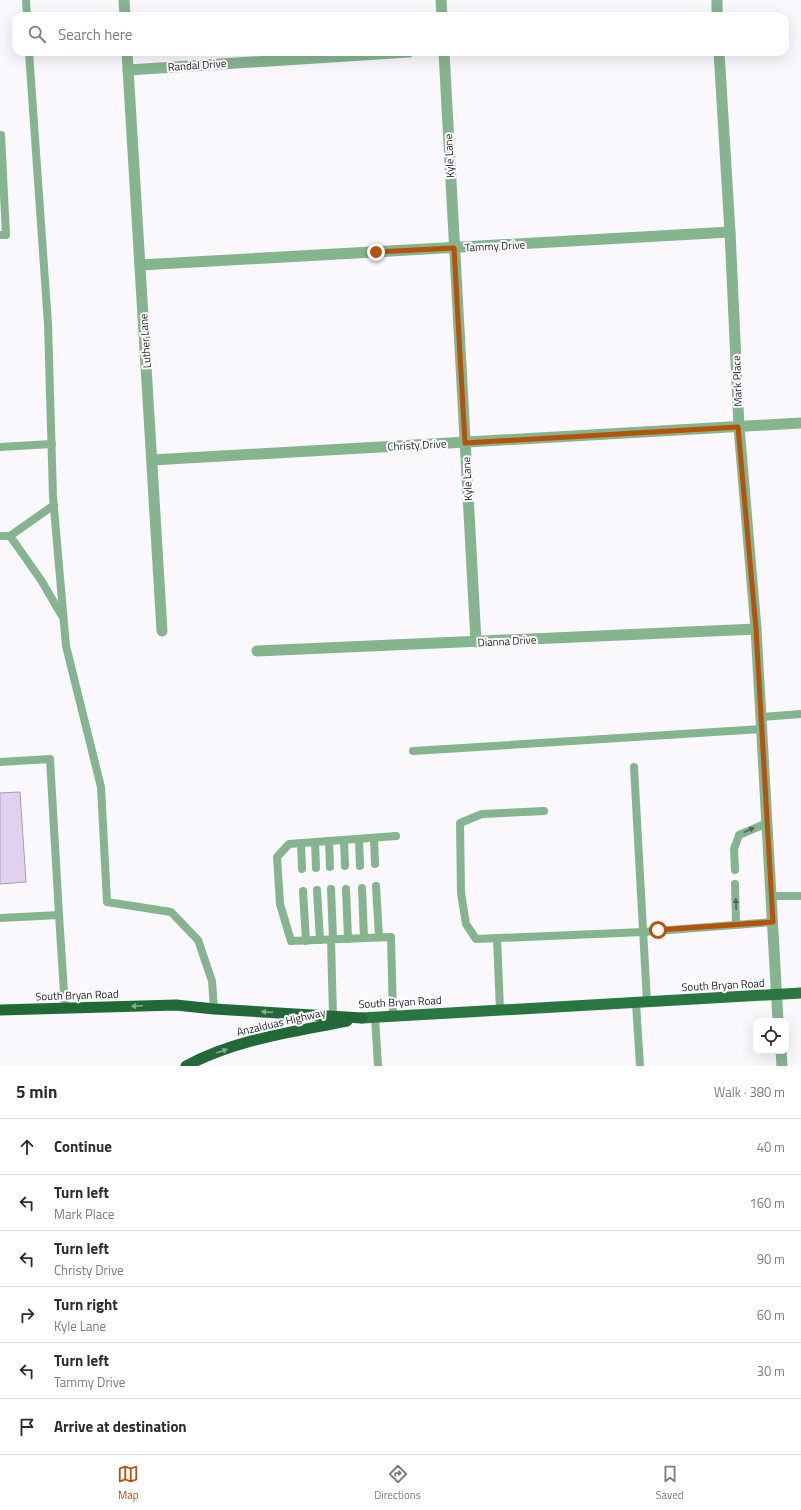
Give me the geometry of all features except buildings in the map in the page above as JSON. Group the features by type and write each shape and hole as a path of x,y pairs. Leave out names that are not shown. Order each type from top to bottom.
{"highway":[{"name":"South Bryan Road","path":"0,1010 176,1005 214,1009 362,1018"},
{"name":"Anzalduas Highway","path":"186,1066 200,1058 247,1041 362,1018"}],"main road":[{"name":"South Bryan Road","path":"362,1018 801,993"}],"street":[{"path":"124,0 125,12"},
{"path":"441,0 442,12"},
{"path":"717,0 717,12"},
{"name":"Luther Lane","path":"127,56 162,631"},
{"name":"Randal Drive","path":"128,70 347,56"},
{"name":"Kyle Lane","path":"444,56 476,642"},
{"name":"Mark Place","path":"719,56 730,232 738,427 756,629 778,1018"},
{"name":"Tammy Drive","path":"140,265 730,232"},
{"name":"Christy Drive","path":"152,460 801,423"},
{"name":"Dianna Drive","path":"258,651 756,629"},
{"path":"781,1054 782,1066"}],"lane":[{"path":"26,0 27,12"},
{"path":"29,56 48,324 54,505 66,646 101,787 107,902 172,912 198,940 212,981 214,1009"},
{"path":"0,235 6,234 1,135"},
{"path":"0,447 52,444"},
{"path":"0,536 10,536 54,505"},
{"path":"10,536 41,580 64,619"},
{"path":"761,717 801,714"},
{"path":"413,751 762,729"},
{"path":"0,762 50,759 65,1008"},
{"path":"634,767 643,932 640,1066"},
{"path":"544,812 482,814 460,823 461,893 466,924 476,939 643,932 773,922"},
{"path":"735,870 734,849 739,835 767,823"},
{"path":"393,1016 391,937 291,941 280,904 277,857 289,844 396,836"},
{"path":"374,838 375,864"},
{"path":"359,839 360,866"},
{"path":"344,840 345,866"},
{"path":"329,841 330,867"},
{"path":"315,842 316,868"},
{"path":"301,843 302,869"},
{"path":"735,884 736,924"},
{"path":"376,886 379,937"},
{"path":"362,888 364,938"},
{"path":"331,889 333,1016"},
{"path":"346,889 348,939"},
{"path":"317,890 320,940"},
{"path":"303,891 306,940"},
{"path":"771,896 801,896"},
{"path":"0,918 59,915"},
{"path":"497,938 500,1010"},
{"path":"375,1018 378,1066"}],"route":[{"path":"376,252 454,248 465,443 738,427 756,629 773,922 658,930"}]}
